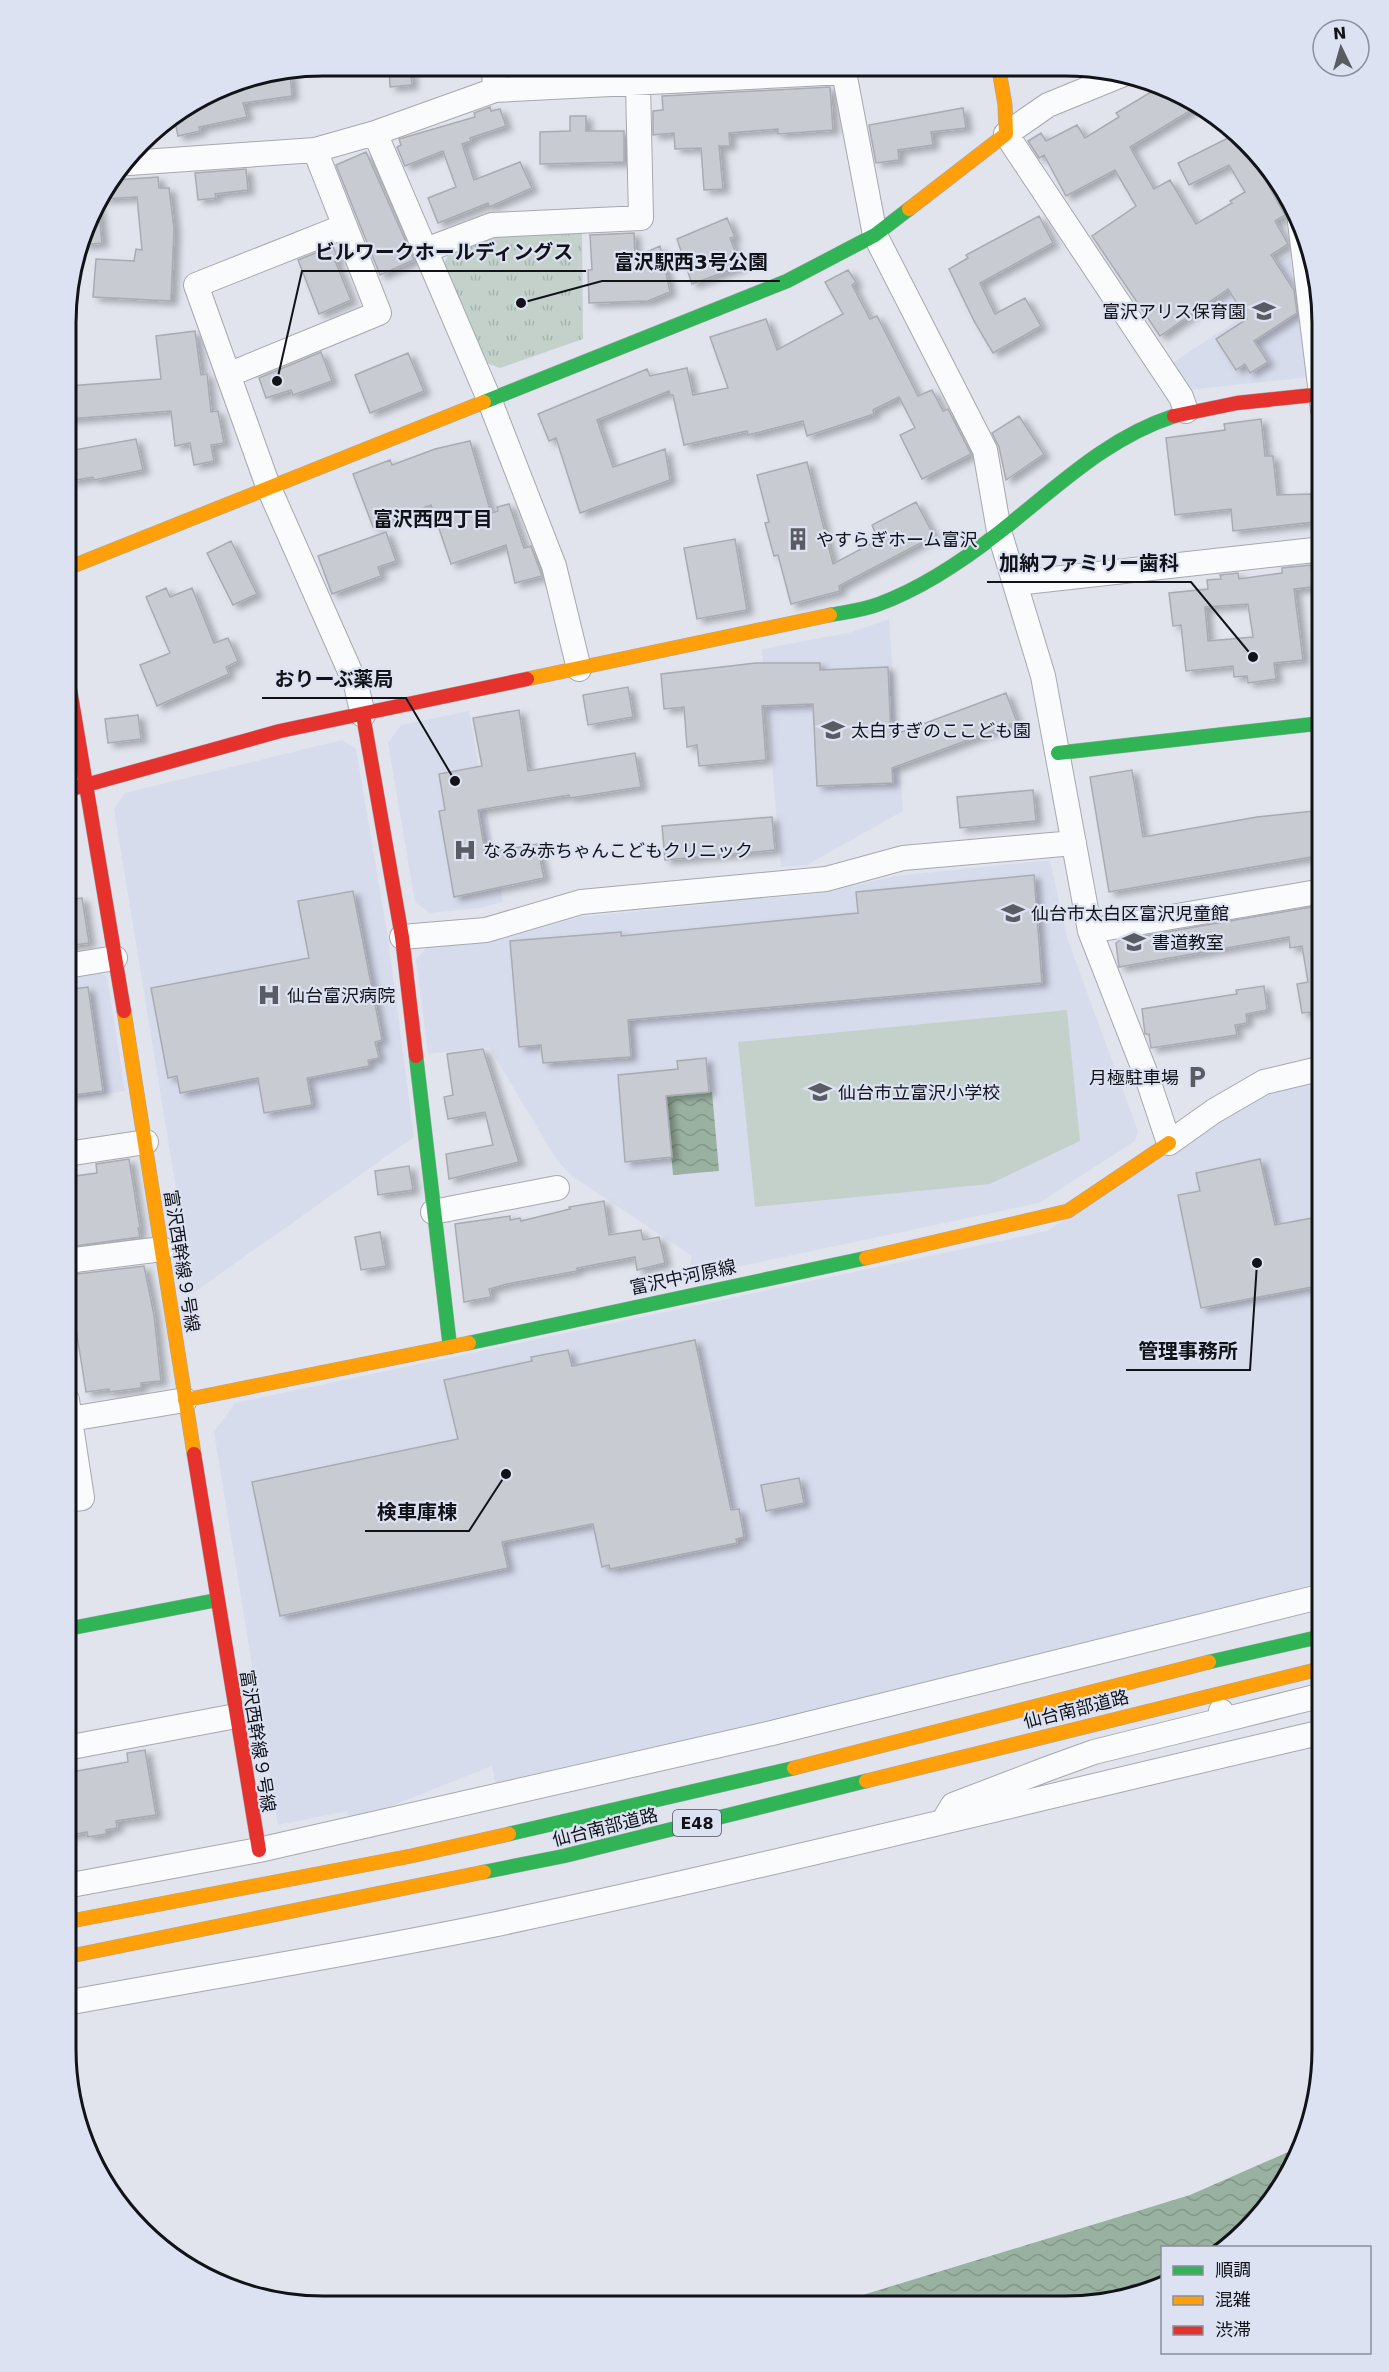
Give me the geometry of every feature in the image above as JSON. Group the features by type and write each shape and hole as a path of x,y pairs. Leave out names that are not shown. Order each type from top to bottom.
{"main road":[{"path":"76,565 268,486 786,281 875,235 1006,134 1005,105 1000,76"},
{"path":"76,787 280,731 878,605 939,576 1089,458 1152,424 1186,411 1312,396"},
{"path":"363,715 402,937 450,1347"},
{"path":"1058,753 1312,724"},
{"name":"富沢西幹線９号線","path":"76,725 146,1142 185,1400 259,1850"},
{"name":"富沢中河原線","path":"185,1400 450,1347 994,1230 1068,1211 1169,1143"},
{"path":"76,1627 217,1600"},
{"name":"仙台南部道路","path":"76,1920 411,1856 784,1770 1184,1668 1312,1639"},
{"name":"仙台南部道路","path":"76,1955 564,1856 1312,1671"}],"street":[{"path":"137,162 315,150 375,133 494,79 638,84 775,76"},
{"path":"845,76 875,235 985,450 999,531 1044,676 1090,931 1147,1077 1169,1143 1214,1111 1264,1082 1312,1071"},
{"path":"1109,80 1048,105 1006,134 1181,397 1186,411"},
{"path":"426,250 492,225 640,218 638,84"},
{"path":"375,133 489,399 554,566 579,669"},
{"path":"228,375 379,313 315,150"},
{"path":"345,226 196,285 268,486 356,685 363,715"},
{"path":"1306,268 1312,312"},
{"path":"1016,584 1312,550"},
{"path":"402,937 486,930 580,902 826,879 903,858 1074,843"},
{"path":"1090,931 1312,893"},
{"path":"76,964 115,958"},
{"path":"76,1153 146,1142"},
{"path":"433,1212 557,1188"},
{"path":"76,1260 162,1249"},
{"path":"76,1409 185,1400"},
{"path":"76,1460 82,1498 76,1499"},
{"path":"76,1884 259,1850 1203,1637 1312,1600"},
{"path":"942,1824 953,1805 993,1788 1094,1752 1222,1715 1312,1697"},
{"path":"76,1746 236,1716"},
{"path":"76,2001 490,1925 942,1824 1035,1798 1312,1735"}],"shaded area":[{"path":"512,76 590,76 519,81"},
{"name":"富沢アリス保育園","path":"1293,252 1310,377 1188,390 1171,364 1233,323 1221,299"},
{"name":"太白すぎのここども園","path":"889,619 903,811 807,865 781,867 762,649 852,632"},
{"path":"469,711 503,902 480,908 430,913 415,902 388,743 401,725"},
{"name":"仙台富沢病院","path":"342,740 356,749 388,938 414,1137 193,1293 114,809 125,793"},
{"name":"仙台市立富沢小学校","path":"1050,860 1067,938 1138,1131 1135,1141 1039,1203 746,1265 688,1275 692,1256 573,1177 556,1159 489,1047 428,1054 416,959 428,946 495,940 580,917 819,893 895,876"},
{"path":"96,969 107,977 125,1091 76,1099 76,972"},
{"path":"1312,1078 1312,1591 859,1703 496,1787 492,1766 371,1814 349,1818 347,1811 278,1825 214,1432 235,1403 1047,1231 1241,1103 1277,1086"}],"green space":[{"path":"582,228 583,339 500,368 486,363 443,266 450,251 498,232"},
{"path":"1067,1010 1080,1141 990,1184 755,1207 738,1042"}],"water":[{"path":"712,1092 719,1171 673,1175 666,1096"},
{"path":"1290,2151 1261,2199 1240,2223 1213,2246 1161,2246 1160,2277 1114,2291 1081,2295 859,2296 1190,2195"}],"building":[{"path":"389,76 411,76 412,85 390,87"},
{"path":"291,79 292,96 243,103 247,117 199,127 200,131 178,136 176,126 214,102 260,85"},
{"path":"830,87 833,130 778,134 778,129 729,133 730,146 719,146 723,189 704,190 701,148 675,149 674,133 653,135 653,111 663,110 662,96"},
{"path":"1151,92 1190,111 1130,147 1154,189 1170,180 1196,224 1232,203 1230,201 1245,192 1229,165 1189,185 1178,163 1228,138 1263,176 1285,215 1275,221 1288,244 1271,255 1294,290 1297,313 1254,341 1268,362 1250,373 1245,364 1236,370 1216,339 1247,319 1228,289 1160,336 1092,236 1136,206 1115,170 1066,196 1044,155 1039,158 1028,141 1041,133 1046,141 1077,125 1085,138 1119,117 1116,113"},
{"path":"490,107 491,111 500,109 506,126 470,138 471,141 462,144 474,180 520,162 532,188 489,207 488,203 438,223 428,198 456,187 443,151 405,166 397,147 401,145 399,139 475,117 474,113"},
{"path":"963,108 966,128 931,132 933,145 898,150 899,160 876,163 869,125"},
{"path":"570,116 586,116 586,131 624,131 624,162 540,164 540,132 570,131"},
{"path":"366,152 414,260 380,275 336,165"},
{"path":"246,169 248,190 215,194 216,198 198,200 195,173"},
{"path":"158,177 159,188 169,188 174,229 171,301 93,297 96,259 134,261 136,249 142,250 137,197 111,198 123,179"},
{"path":"1039,216 1053,243 980,283 995,314 1025,298 1041,326 993,353 974,321 949,269 968,258 966,255"},
{"path":"727,218 735,237 730,238 741,266 692,284 677,239"},
{"path":"100,219 102,243 90,244"},
{"path":"634,233 635,257 660,246 670,292 648,301 589,303 588,270 592,270 590,235"},
{"path":"333,246 338,260 335,261 351,300 319,314 298,260"},
{"path":"848,270 856,282 852,285 870,319 877,316 918,396 932,390 943,411 948,409 971,454 922,479 900,435 915,428 899,397 873,410 874,414 807,436 803,421 748,435 747,431 684,445 673,395 670,395 669,391 597,420 613,467 665,449 670,480 580,513 556,438 549,441 538,414 647,369 650,376 687,368 693,395 728,388 710,337 766,319 777,350 843,314 825,282"},
{"path":"195,331 201,375 207,374 211,412 218,411 224,443 211,445 214,461 194,465 190,443 175,446 171,411 76,418 76,385 161,379 156,336"},
{"path":"321,352 332,381 293,395 291,390 266,398 259,378"},
{"path":"408,353 424,391 370,413 355,375"},
{"path":"1019,416 1044,454 1006,480 999,447 992,433"},
{"path":"1261,419 1265,456 1273,456 1277,495 1311,494 1312,522 1233,531 1231,509 1175,515 1166,438 1225,430 1224,424"},
{"path":"136,439 143,470 94,480 93,477 76,480 76,450"},
{"path":"470,441 491,513 498,511 497,507 509,504 524,548 531,546 542,576 515,583 506,545 451,564 431,505 373,527 353,474 390,460 392,465 435,449"},
{"name":"やすらぎホーム富沢","path":"807,462 833,564 878,540 872,525 916,502 934,536 839,586 840,591 791,604 778,555 774,556 765,523 769,522 757,475"},
{"path":"386,532 396,561 378,567 381,576 332,594 318,556"},
{"path":"735,539 747,610 697,619 684,548"},
{"path":"231,541 257,594 233,605 207,553"},
{"path":"1311,565 1312,587 1294,589 1303,660 1274,663 1276,679 1248,683 1247,676 1234,677 1233,666 1186,671 1181,625 1173,626 1169,593 1208,589 1207,580 1221,579 1220,575 1238,573 1239,579 1282,573 1282,568","holes":["1248,604 1253,637 1208,641 1205,607"]},
{"path":"166,588 170,597 192,588 214,643 228,638 238,661 226,667 229,674 157,706 140,665 170,653 146,597"},
{"path":"756,663 820,663 820,670 888,667 891,736 1006,693 1017,722 892,768 893,783 817,786 813,704 762,706 766,760 699,766 697,745 687,747 684,707 664,709 661,674"},
{"path":"628,687 633,717 588,725 583,695"},
{"path":"519,710 528,771 635,753 641,787 570,798 569,795 478,810 485,853 537,844 544,878 454,897 439,811 445,810 439,774 482,766 473,718"},
{"path":"138,715 141,739 108,743 105,719"},
{"path":"1132,770 1143,837 1257,817 1312,811 1312,857 1109,892 1090,777"},
{"path":"1033,790 1036,821 960,828 957,797"},
{"path":"772,817 775,850 665,860 662,826"},
{"path":"1034,875 1042,983 628,1020 631,1057 543,1063 541,1045 519,1047 510,941 621,932 621,936 858,913 856,892"},
{"path":"353,891 382,1040 375,1042 379,1058 368,1060 369,1066 307,1078 312,1105 264,1113 258,1078 180,1093 177,1076 168,1078 151,988 309,958 298,901"},
{"path":"82,898 89,943 76,945 76,899"},
{"path":"1312,907 1312,1012 1302,1013 1297,984 1308,982 1302,946 1290,948 1289,937 1119,967 1116,943 1120,940"},
{"path":"1264,986 1267,1010 1246,1014 1247,1023 1235,1025 1237,1035 1151,1048 1149,1034 1145,1034 1142,1009 1237,994 1236,990"},
{"path":"88,987 103,1091 76,1095 76,989"},
{"path":"483,1049 519,1162 449,1179 446,1154 493,1145 485,1112 448,1119 444,1097 453,1095 447,1054"},
{"path":"706,1058 709,1092 666,1096 672,1157 625,1162 618,1075 678,1069 677,1061"},
{"path":"129,1159 140,1237 76,1246 76,1176 97,1173 96,1164"},
{"path":"1260,1159 1275,1225 1312,1218 1312,1287 1201,1308 1178,1195 1200,1191 1196,1173"},
{"path":"409,1166 413,1190 378,1195 375,1171"},
{"path":"604,1201 609,1235 641,1230 643,1240 659,1237 665,1263 637,1270 635,1257 577,1268 577,1271 489,1289 491,1297 464,1302 455,1224 510,1216 510,1220 520,1218 521,1221 570,1209 569,1207"},
{"path":"380,1232 386,1266 361,1270 355,1237"},
{"path":"144,1266 154,1315 161,1381 141,1383 141,1388 86,1392 76,1329 77,1274"},
{"path":"695,1340 731,1510 739,1509 744,1537 736,1539 737,1543 610,1569 609,1565 602,1567 593,1524 502,1542 508,1568 280,1616 252,1482 458,1439 444,1380 532,1361 531,1357 568,1350 572,1366"},
{"path":"799,1478 804,1503 766,1511 761,1485"},
{"path":"145,1750 156,1815 116,1821 117,1828 106,1830 106,1834 88,1837 87,1832 76,1834 76,1771 128,1762 127,1753"}],"traffic: fast":[{"path":"484,402 787,281 875,235 909,209"},
{"path":"830,615 873,606 927,582 987,542 1104,451 1149,425 1174,416"},
{"path":"1058,753 1312,724"},
{"path":"416,1056 450,1347"},
{"path":"469,1343 866,1258"},
{"path":"76,1627 217,1600"},
{"path":"1209,1662 1312,1639"},
{"path":"509,1834 794,1768"},
{"path":"484,1872 564,1856 866,1781"}],"traffic: slow":[{"path":"909,209 1006,134 1005,105 1000,76"},
{"path":"76,565 484,402"},
{"path":"527,679 830,615"},
{"path":"124,1011 194,1454"},
{"path":"866,1258 1068,1211 1169,1143"},
{"path":"185,1400 469,1343"},
{"path":"794,1768 1209,1662"},
{"path":"866,1781 1312,1671"},
{"path":"76,1920 411,1856 509,1834"},
{"path":"76,1955 484,1872"}],"traffic: jam":[{"path":"1174,416 1237,403 1312,395"},
{"path":"76,788 280,731 527,679"},
{"path":"363,715 402,937 416,1056"},
{"path":"76,726 124,1011"},
{"path":"194,1454 259,1850"}],"place":[{"name":"富沢駅西3号公園","path":"521,303"},
{"name":"富沢アリス保育園","path":"1264,311"},
{"name":"ビルワークホールディングス","path":"277,381"},
{"name":"やすらぎホーム富沢","path":"798,539"},
{"name":"加納ファミリー歯科","path":"1253,657"},
{"name":"太白すぎのここども園","path":"833,730"},
{"name":"おりーぶ薬局","path":"455,781"},
{"name":"なるみ赤ちゃんこどもクリニック","path":"465,850"},
{"name":"仙台市太白区富沢児童館","path":"1013,913"},
{"name":"書道教室","path":"1134,942"},
{"name":"仙台富沢病院","path":"269,995"},
{"name":"月極駐車場","path":"1197,1077"},
{"name":"仙台市立富沢小学校","path":"820,1092"},
{"name":"管理事務所","path":"1257,1263"},
{"name":"検車庫棟","path":"506,1474"}],"district":[{"name":"富沢西四丁目","path":"433,519"}]}
